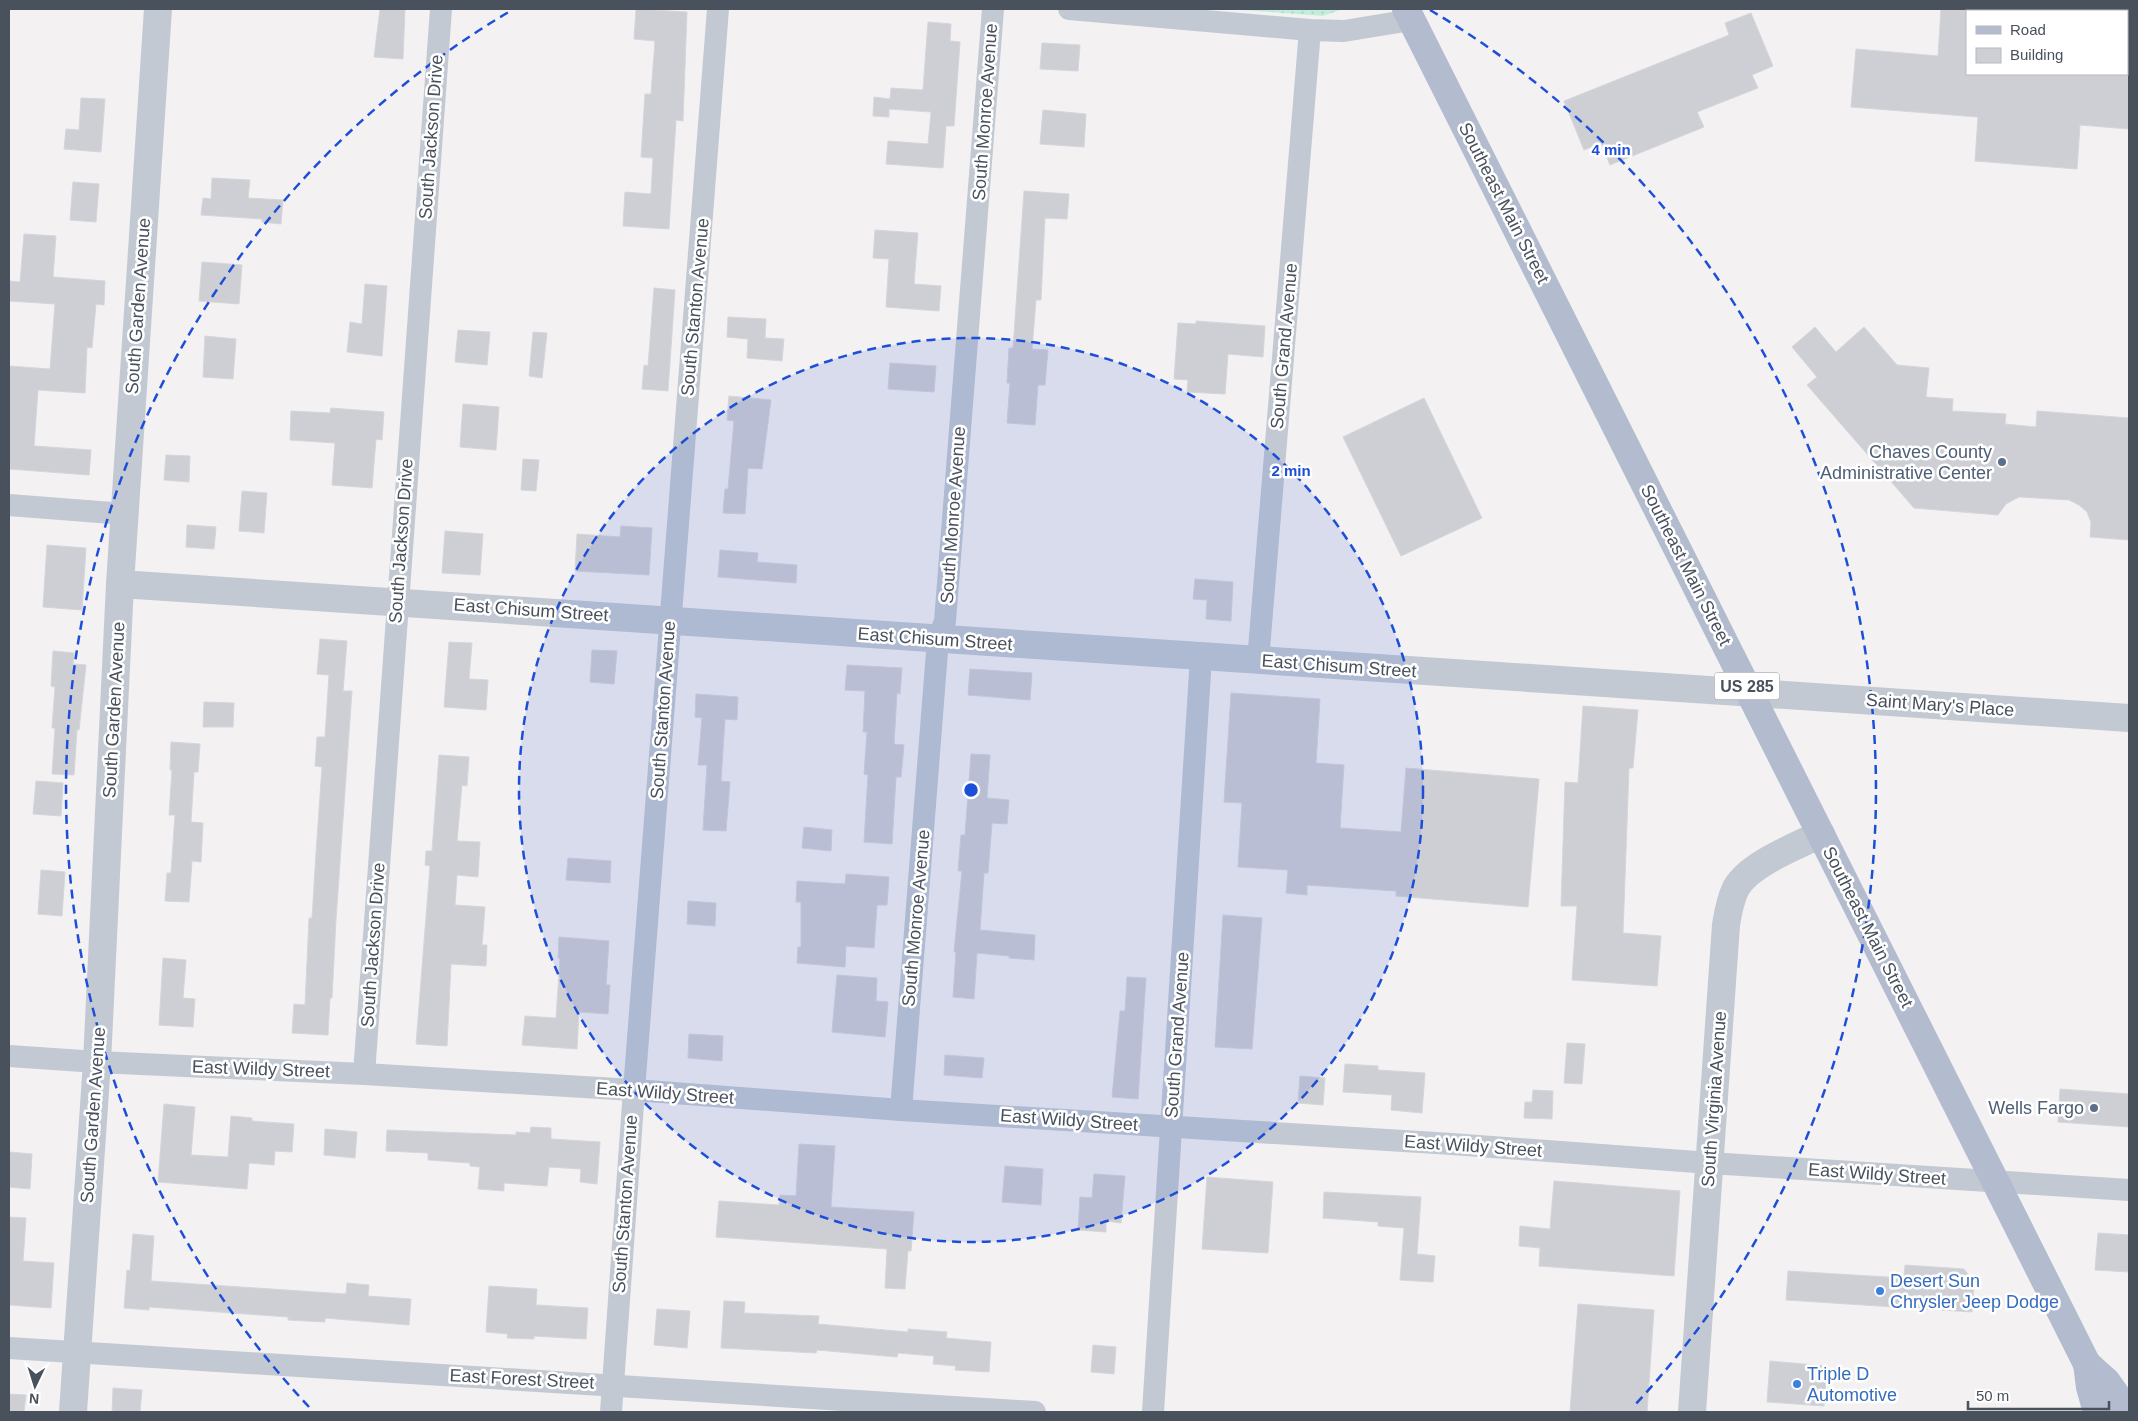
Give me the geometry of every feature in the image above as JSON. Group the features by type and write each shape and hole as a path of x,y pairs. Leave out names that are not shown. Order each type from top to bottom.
{"main road":[{"name":"Southeast Main Street","path":"1409,14 2087,1364 2090,1387 2097,1412"},
{"name":"Southeast Main Street","path":"2087,1364 2107,1382 2128,1412"}],"street":[{"name":"South Garden Avenue","path":"73,1412 97,1062 120,584 158,9"},
{"name":"South Jackson Drive","path":"364,1074 441,9"},
{"name":"South Stanton Avenue","path":"611,1412 634,1090 718,9"},
{"name":"South Monroe Avenue","path":"901,1110 938,639 945,621 993,9"},
{"path":"1069,9 1310,30 1344,31 1409,14"},
{"name":"South Grand Avenue","path":"1258,661 1310,30"},
{"path":"9,505 125,514"},
{"name":"East Chisum Street","path":"120,584 397,601 1258,661 1750,692"},
{"name":"South Grand Avenue","path":"1153,1412 1201,657"},
{"name":"Saint Mary's Place","path":"1750,692 2129,718"},
{"name":"South Virginia Avenue","path":"1692,1412 1726,925 1730,901 1737,886 1746,875 1758,866 1821,834"},
{"name":"East Wildy Street","path":"9,1056 634,1090 901,1110 1452,1144 2129,1190"},
{"name":"East Forest Street","path":"9,1348 1035,1412"}],"green space":[{"path":"1230,9 1343,9 1323,16"}],"building":[{"path":"380,9 405,9 403,59 374,57"},
{"path":"636,9 687,12 683,121 676,120 669,229 623,226 625,192 651,194 653,158 641,157 645,94 651,94 655,41 634,39"},
{"path":"1941,9 1967,9 1966,75 2129,74 2129,129 2080,125 2077,169 1975,161 1978,117 1851,107 1856,49 1938,56"},
{"path":"1751,13 1773,66 1752,75 1758,88 1697,112 1704,127 1610,165 1601,143 1584,150 1564,101 1729,35 1725,23"},
{"path":"928,22 951,24 950,41 960,42 954,126 946,126 943,168 886,164 888,141 928,144 931,112 889,109 889,117 873,116 874,97 890,99 891,88 923,90"},
{"path":"1042,43 1080,45 1078,71 1040,69"},
{"path":"81,98 105,99 101,152 64,149 66,129 79,130"},
{"path":"1043,110 1086,114 1084,147 1040,144"},
{"path":"212,178 250,180 248,198 283,200 281,224 262,222 262,219 201,215 203,198 211,199"},
{"path":"73,182 99,184 96,222 70,220"},
{"path":"1024,191 1069,194 1067,219 1045,218 1041,300 1036,300 1032,349 1048,350 1045,385 1038,385 1035,425 1007,423 1010,383 1007,383 1009,348 1013,348"},
{"path":"875,230 918,233 914,284 941,286 939,311 886,307 889,259 873,258"},
{"path":"24,234 56,236 53,277 105,281 104,305 96,304 92,348 87,347 85,393 38,390 34,446 91,450 89,475 9,469 9,366 50,369 55,304 9,301 9,281 20,282"},
{"path":"202,262 242,265 239,304 199,301"},
{"path":"365,284 387,286 382,356 347,352 350,322 362,324"},
{"path":"654,288 675,290 668,391 642,389 644,365 648,366"},
{"path":"728,317 766,319 765,338 784,339 782,361 747,358 748,339 727,337"},
{"path":"1196,321 1265,326 1263,357 1228,354 1225,394 1187,392 1188,380 1174,379 1178,323 1196,324"},
{"name":"Chaves County Administrative Center","path":"1815,327 1836,352 1864,327 1897,365 1929,368 1926,397 1953,399 1952,411 2006,414 2005,424 2036,427 2037,411 2129,418 2129,540 2090,537 2091,522 2087,512 2069,500 2019,497 2006,504 1998,515 1914,508 1807,385 1817,377 1792,347"},
{"path":"458,330 490,332 487,365 455,362"},
{"path":"533,332 547,333 542,378 529,376"},
{"path":"205,336 236,339 233,379 203,377"},
{"path":"890,363 936,366 934,392 888,389"},
{"path":"729,396 771,400 762,469 748,468 745,514 723,513 725,489 728,489 734,421 727,420"},
{"path":"1424,398 1482,518 1401,556 1343,437"},
{"path":"463,404 499,407 496,450 460,447"},
{"path":"331,408 384,412 382,440 376,439 372,488 332,485 335,443 290,440 291,411 330,413"},
{"path":"166,455 190,456 189,482 164,480"},
{"path":"523,459 539,460 536,491 521,490"},
{"path":"242,491 267,493 264,533 239,531"},
{"path":"187,525 216,527 214,549 186,547"},
{"path":"621,526 652,528 649,575 575,571 577,534 620,537"},
{"path":"445,531 483,534 480,575 442,573"},
{"path":"47,545 86,548 82,610 43,607"},
{"path":"720,550 758,553 757,562 797,565 796,583 718,577"},
{"path":"1195,579 1233,582 1231,621 1206,619 1207,600 1193,599"},
{"path":"320,639 347,641 343,691 352,691 328,1035 292,1033 294,1004 305,1005 309,918 312,918 322,767 315,766 317,737 325,737 329,675 317,674"},
{"path":"449,642 472,643 469,679 488,680 486,710 444,707"},
{"path":"592,650 617,651 614,684 590,682"},
{"path":"53,651 74,653 73,664 86,665 79,730 77,730 74,775 52,774 55,728 52,728 55,687 51,686"},
{"path":"847,665 902,668 900,694 897,693 894,744 904,745 901,777 896,777 892,844 864,842 868,775 864,774 867,732 863,732 865,691 845,690"},
{"path":"970,669 1032,673 1030,700 968,695"},
{"path":"1231,693 1320,699 1316,763 1344,765 1340,828 1401,832 1406,768 1539,779 1528,907 1396,896 1396,891 1307,885 1307,895 1286,893 1288,870 1238,867 1242,803 1224,802"},
{"path":"696,694 738,697 737,720 725,719 721,781 730,782 726,831 703,830 707,765 698,765 702,718 695,717"},
{"path":"204,702 234,703 233,727 203,727"},
{"path":"1583,706 1638,710 1633,768 1629,768 1623,933 1661,936 1657,986 1572,980 1577,906 1561,906 1565,782 1578,783"},
{"path":"171,742 200,744 198,772 194,772 191,822 203,823 201,862 192,861 189,902 165,901 167,873 171,873 175,815 169,815 172,770 170,770"},
{"path":"971,754 990,755 987,798 1009,800 1007,824 992,823 988,873 984,873 980,930 1035,935 1034,960 977,953 974,999 953,997 956,952 954,952 962,871 958,871 961,835 965,835"},
{"path":"439,755 469,757 467,786 462,785 457,841 480,842 478,877 457,875 455,905 485,907 482,945 487,945 486,966 451,964 447,1046 416,1044 430,866 425,865 426,851 432,851"},
{"path":"36,781 63,783 61,816 33,814"},
{"path":"804,827 832,830 831,851 802,848"},
{"path":"568,858 611,861 610,883 566,880"},
{"path":"41,870 65,872 62,916 38,914"},
{"path":"846,874 889,877 887,905 877,905 874,948 846,946 845,967 797,963 798,947 801,947 801,902 796,902 797,881 845,884"},
{"path":"688,901 716,903 715,926 687,924"},
{"path":"1223,915 1262,918 1252,1049 1215,1047"},
{"path":"559,937 609,941 606,985 610,985 608,1014 579,1012 577,1049 522,1045 525,1016 556,1018 560,959 558,958"},
{"path":"163,958 186,960 183,998 195,999 193,1027 159,1025"},
{"path":"837,975 877,978 876,1001 888,1002 885,1037 832,1032"},
{"path":"1127,977 1146,978 1138,1099 1112,1097 1120,1011 1125,1011"},
{"path":"689,1034 723,1036 722,1061 688,1058"},
{"path":"1567,1043 1585,1044 1582,1084 1564,1083"},
{"path":"945,1055 984,1058 982,1078 944,1075"},
{"path":"1345,1064 1378,1066 1378,1070 1425,1073 1422,1113 1391,1110 1392,1095 1343,1092"},
{"path":"1300,1076 1325,1078 1323,1105 1298,1103"},
{"name":"Wells Fargo","path":"2060,1089 2129,1094 2129,1127 2058,1122"},
{"path":"1533,1090 1553,1091 1552,1119 1524,1118 1525,1102 1532,1102"},
{"path":"164,1104 195,1107 191,1155 228,1157 231,1116 252,1118 252,1121 294,1124 292,1152 275,1151 274,1165 249,1163 247,1189 158,1182"},
{"path":"531,1127 551,1128 551,1139 600,1142 597,1184 580,1182 581,1169 549,1167 547,1186 504,1183 504,1191 478,1189 480,1167 470,1166 470,1163 428,1160 428,1153 386,1151 387,1130 516,1135 516,1132 530,1133"},
{"path":"325,1129 357,1132 355,1158 324,1155"},
{"path":"799,1144 835,1146 831,1207 914,1212 911,1251 908,1251 905,1289 885,1288 887,1249 716,1237 719,1201 779,1205 780,1195 796,1196"},
{"path":"9,1152 32,1154 30,1189 9,1187"},
{"path":"1005,1166 1043,1169 1041,1205 1002,1202"},
{"path":"1094,1174 1125,1176 1121,1223 1106,1221 1106,1232 1078,1230 1080,1197 1092,1198"},
{"path":"1207,1177 1273,1182 1268,1253 1202,1249"},
{"path":"1554,1181 1680,1191 1674,1276 1539,1266 1540,1248 1519,1246 1520,1226 1550,1229"},
{"path":"1324,1192 1421,1197 1417,1254 1435,1256 1433,1282 1400,1280 1404,1228 1378,1226 1378,1222 1323,1218"},
{"path":"9,1217 26,1218 23,1261 54,1263 51,1308 9,1305"},
{"path":"2098,1233 2129,1235 2129,1272 2095,1270"},
{"path":"133,1234 154,1236 151,1281 346,1294 347,1283 369,1285 368,1296 411,1299 409,1325 325,1318 325,1322 288,1320 288,1317 149,1307 149,1310 124,1308 127,1270 130,1271"},
{"name":"Desert Sun Chrysler Jeep Dodge","path":"1905,1265 1964,1269 1974,1282 1972,1312 1786,1300 1788,1271 1904,1278"},
{"path":"489,1286 537,1289 536,1305 588,1308 586,1339 534,1336 534,1339 507,1338 508,1334 486,1332"},
{"path":"724,1301 745,1302 744,1313 819,1316 818,1324 908,1332 908,1329 947,1332 946,1338 991,1342 989,1372 955,1370 956,1366 933,1364 934,1356 898,1353 897,1357 817,1350 816,1353 721,1348"},
{"path":"1578,1304 1654,1310 1647,1412 1570,1411"},
{"path":"657,1309 690,1311 687,1348 654,1345"},
{"path":"1093,1345 1116,1347 1114,1374 1091,1372"},
{"name":"Triple D Automotive","path":"1770,1361 1827,1366 1824,1406 1767,1402"},
{"path":"113,1388 142,1390 140,1412 112,1412"},
{"path":"9,1394 26,1395 24,1412 9,1412"}],"place":[{"name":"Chaves County Administrative Center","path":"2002,462"},
{"name":"Wells Fargo","path":"2094,1108"},
{"name":"Desert Sun Chrysler Jeep Dodge","path":"1880,1291"},
{"name":"Triple D Automotive","path":"1797,1384"}]}
